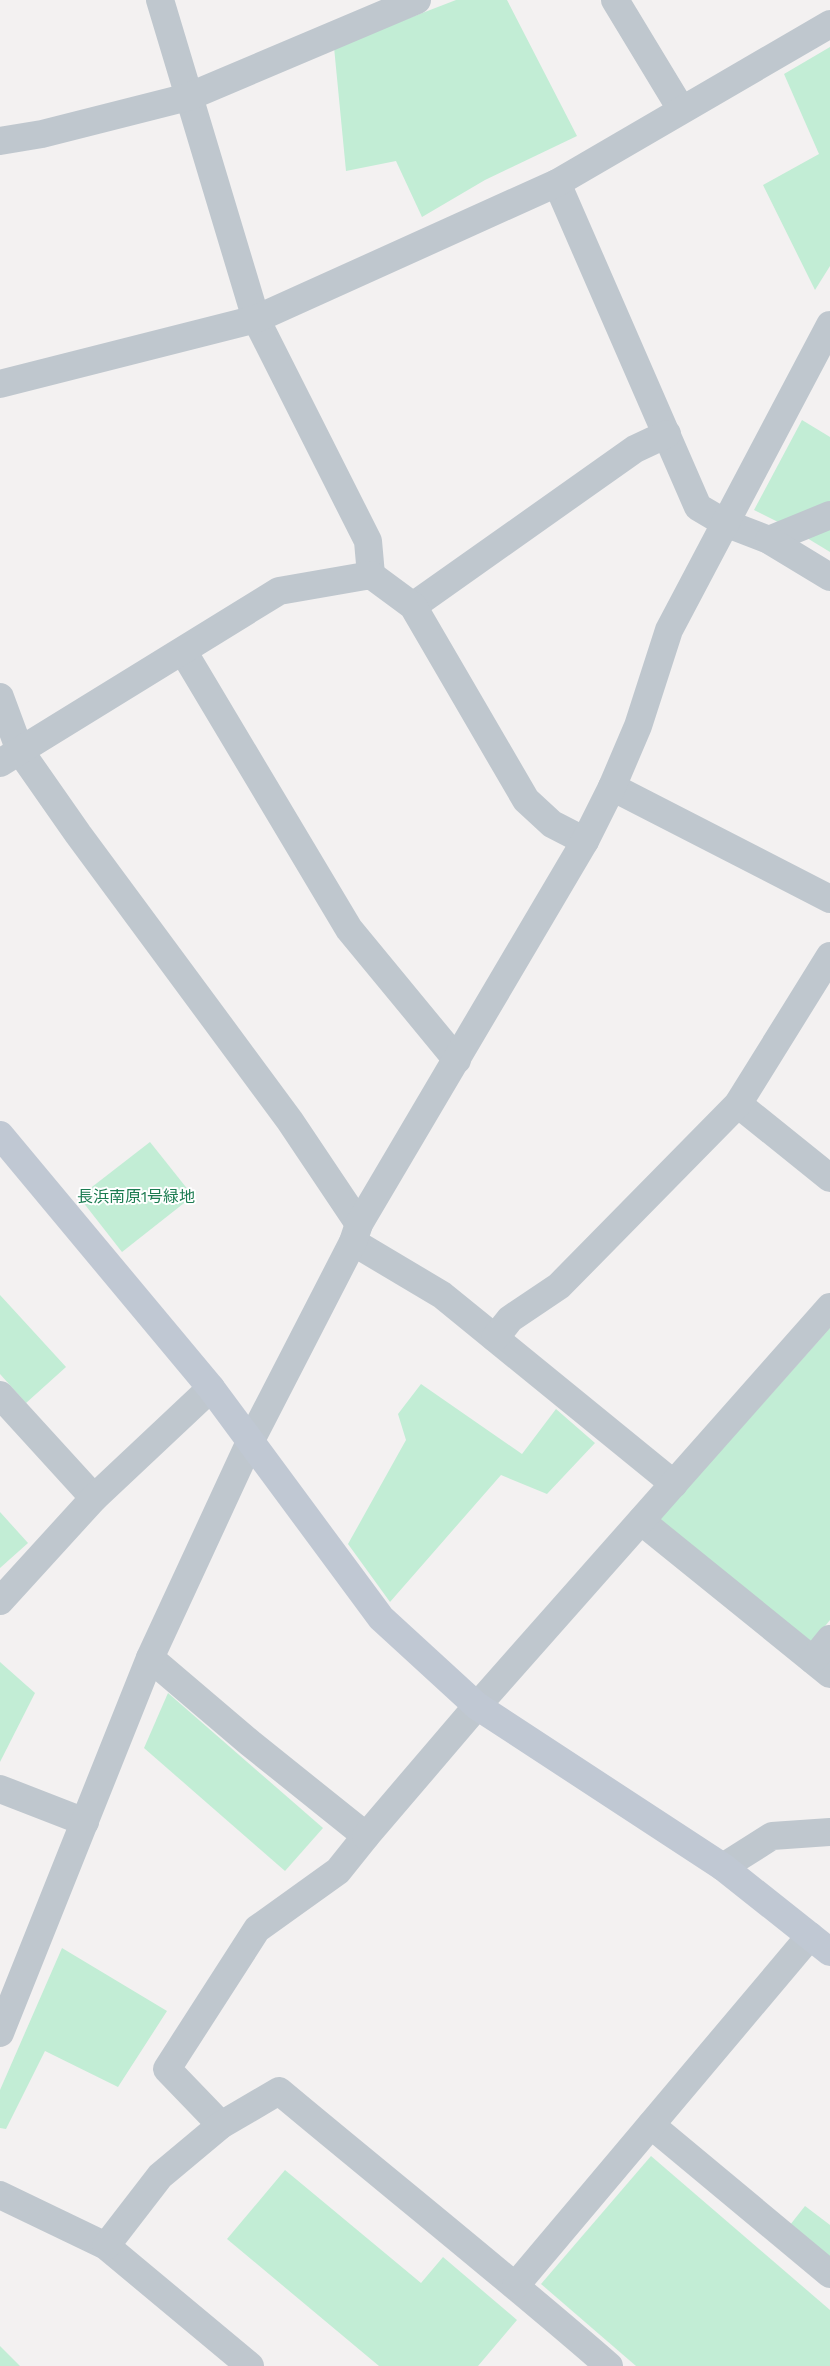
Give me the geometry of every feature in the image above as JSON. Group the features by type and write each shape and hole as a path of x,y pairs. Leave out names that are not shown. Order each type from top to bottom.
{"street":[{"path":"160,0 256,319 368,541 371,575"},
{"path":"0,141 42,134 188,97 417,0"},
{"path":"615,0 681,109"},
{"path":"0,384 256,319 557,182 830,24"},
{"path":"557,182 698,507 725,523 770,540 830,577"},
{"path":"0,2033 150,1658 250,1442 356,1233 585,841 612,787 638,726 669,630 830,325"},
{"path":"413,606 635,449 667,434"},
{"path":"770,540 830,515"},
{"path":"10,757 279,591 371,575 413,606 526,800 552,824 585,841"},
{"path":"183,651 348,929 457,1060"},
{"path":"0,698 10,757 78,834 290,1121 356,1233 442,1295 674,1484"},
{"path":"612,787 830,899"},
{"path":"495,1338 510,1319 559,1286 738,1104 830,956"},
{"path":"738,1104 830,1178"},
{"path":"0,1135 211,1388 381,1618 476,1706 723,1867 820,1944 651,2125 516,2285"},
{"path":"221,2125 167,2069 257,1929 338,1872 476,1706 830,1307"},
{"path":"0,1601 94,1498 211,1388"},
{"path":"0,1395 94,1498"},
{"path":"641,1521 821,1667 830,1639"},
{"path":"150,1658 366,1836"},
{"path":"0,1789 85,1822"},
{"path":"723,1867 772,1836 830,1832"},
{"path":"106,2246 160,2176 221,2125 279,2091 421,2210 516,2285 609,2366"},
{"path":"651,2125 830,2274"},
{"path":"0,2195 106,2246 250,2366"}],"green space":[{"path":"456,0 507,0 577,136 485,180 422,217 396,161 346,171 334,47"},
{"path":"830,47 830,266 815,290 763,185 819,154 784,74"},
{"path":"802,420 830,437 830,507 786,526 754,510"},
{"path":"830,529 830,552 807,538"},
{"name":"長浜南原1号緑地","path":"150,1142 193,1196 122,1252 79,1197"},
{"path":"0,1295 66,1367 26,1403 0,1374"},
{"path":"830,1328 830,1620 812,1642 658,1521"},
{"path":"421,1384 522,1454 556,1409 595,1443 547,1494 501,1475 390,1602 348,1544 406,1440 398,1414"},
{"path":"0,1512 28,1543 0,1568"},
{"path":"0,1662 35,1693 0,1762"},
{"path":"168,1693 323,1828 285,1871 144,1748"},
{"path":"62,1948 167,2011 118,2087 45,2051 6,2129 0,2128 0,2090"},
{"path":"651,2156 830,2310 830,2366 636,2366 541,2284"},
{"path":"285,2170 421,2283 443,2257 517,2320 478,2366 379,2366 227,2239"},
{"path":"805,2206 830,2225 830,2257 790,2225"},
{"path":"0,2346 20,2366 0,2366"}]}
